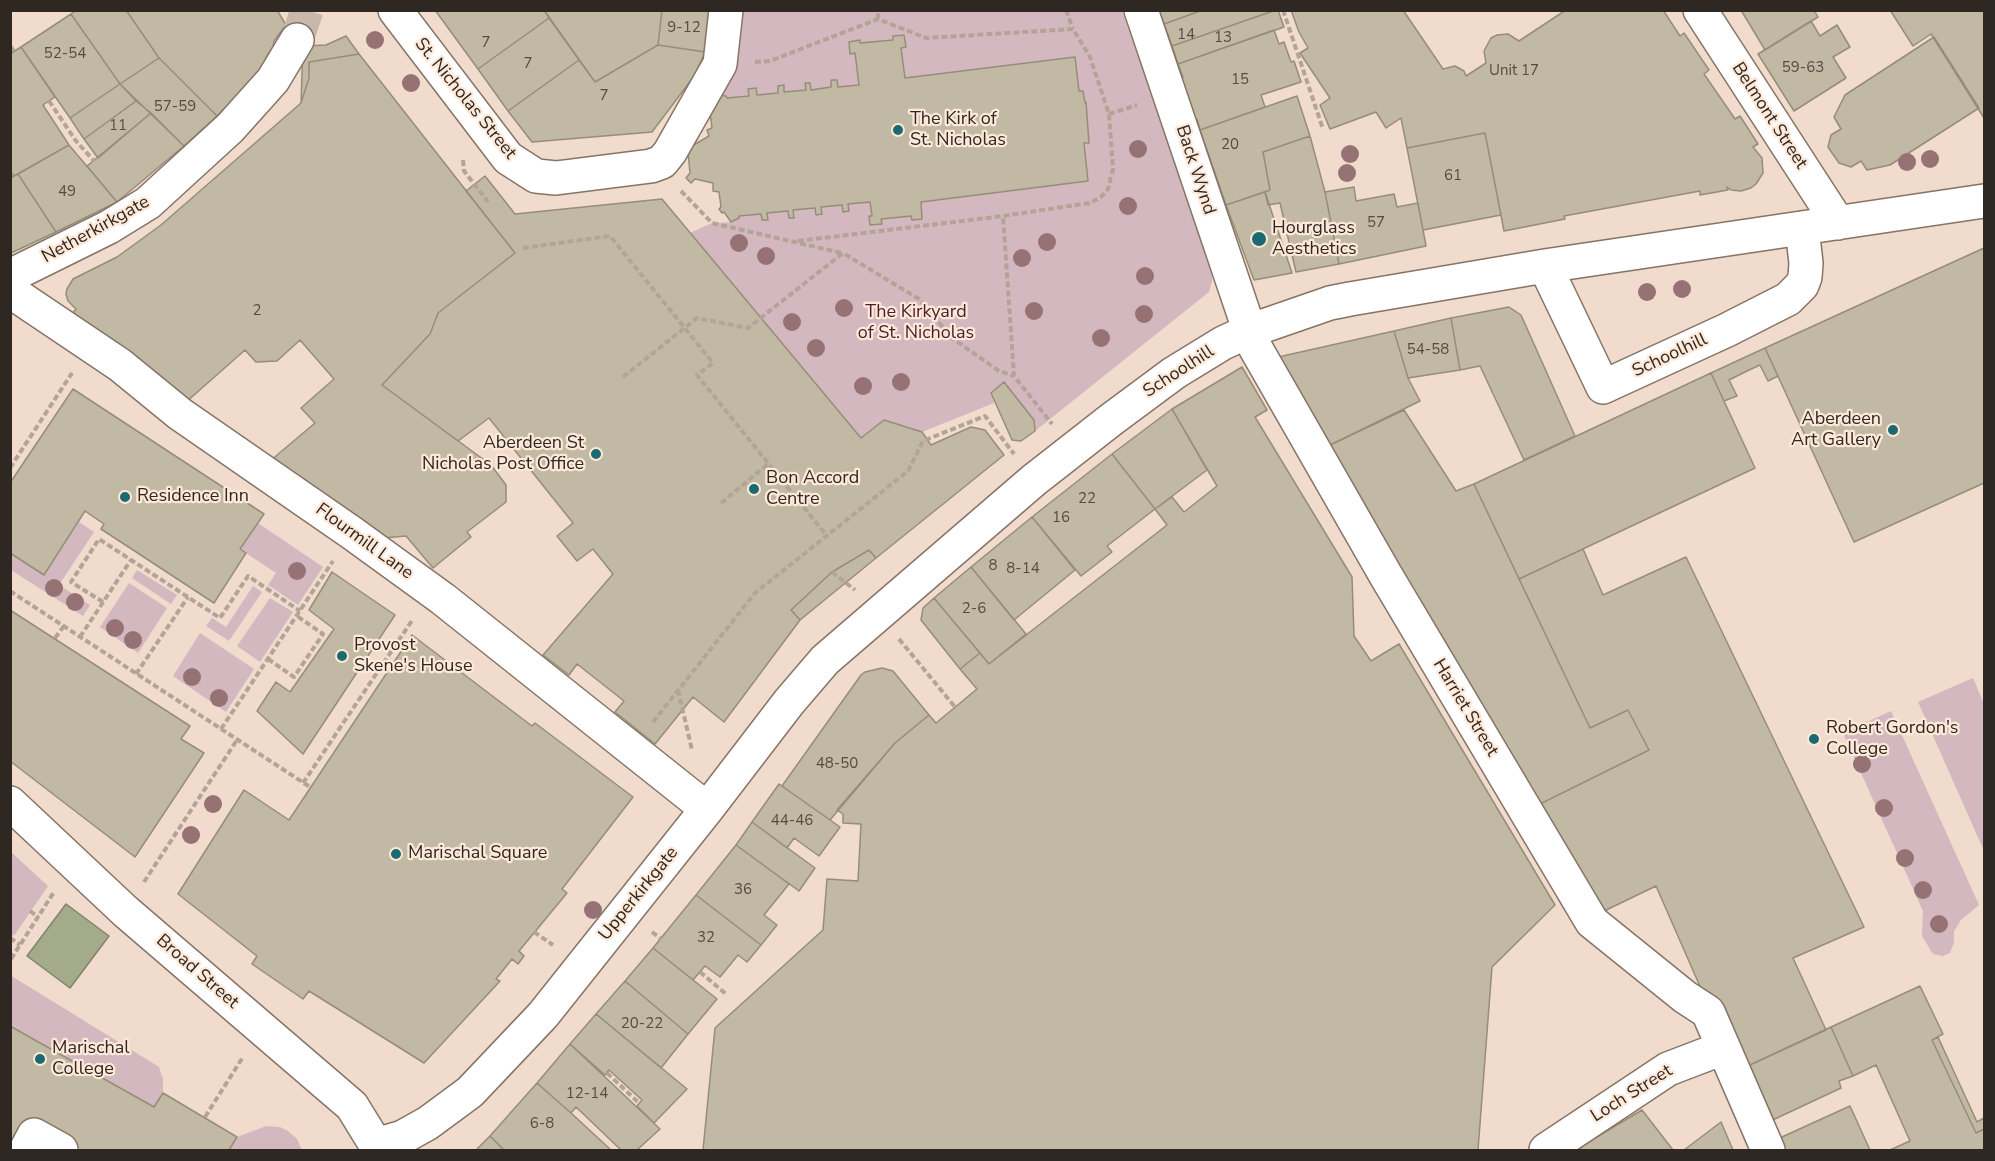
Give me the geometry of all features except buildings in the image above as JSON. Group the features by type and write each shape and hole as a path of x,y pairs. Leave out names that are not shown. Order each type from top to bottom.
{"street":[{"name":"St. Nicholas Street","path":"394,10 508,158 536,176 556,178 651,166 662,162 720,64 726,10"},
{"name":"Back Wynd","path":"1141,10 1249,331"},
{"name":"Belmont Street","path":"1700,10 1838,223"},
{"name":"Netherkirkgate","path":"10,276 109,227 141,208 230,128 273,80 297,40"},
{"name":"Schoolhill","path":"867,602 1035,480 1174,373 1249,331 1330,303 1545,266 1984,201"},
{"name":"Schoolhill","path":"1545,266 1603,387 1738,325 1788,299 1802,285 1805,278 1806,263 1802,228"},
{"name":"Flourmill Lane","path":"10,291 120,364 180,414 443,599 707,809"},
{"name":"Harriet Street","path":"1249,331 1255,347 1379,564 1592,922 1685,997 1708,1012 1768,1150"},
{"name":"Upperkirkgate","path":"376,1148 428,1123 470,1092 543,1015 707,809 867,602"},
{"name":"Broad Street","path":"10,803 125,911 352,1106 376,1148"},
{"name":"Loch Street","path":"1546,1150 1668,1069 1723,1048"},
{"path":"26,1150 34,1135 61,1150"}],"path":[{"path":"878,10 878,19"},
{"path":"794,242 1003,216 1090,203 1101,197 1108,189 1113,169 1109,114 1090,57 1073,29 1066,10"},
{"path":"1283,10 1323,129"},
{"path":"770,61 878,19 926,38 1073,29"},
{"path":"10,46 14,51"},
{"path":"49,101 76,141 94,161"},
{"path":"463,153 464,171 488,202"},
{"path":"698,208 712,223 843,253 919,299 952,338 999,371 1014,376 1073,450"},
{"path":"1003,216 1014,376"},
{"path":"523,248 610,236 713,363 698,375 827,536"},
{"path":"623,377 697,318 748,328 843,253"},
{"path":"10,468 90,344"},
{"path":"648,728 754,593 908,471 923,441 985,416 1035,480"},
{"path":"721,502 768,464"},
{"path":"102,602 72,582 99,539 220,618 248,576 300,611"},
{"path":"80,637 131,560"},
{"path":"221,729 328,570"},
{"path":"832,572 867,602"},
{"path":"10,591 310,787"},
{"path":"136,674 188,597"},
{"path":"268,659 294,677 323,634 297,616"},
{"path":"303,783 414,618"},
{"path":"55,638 64,626"},
{"path":"898,638 955,708"},
{"path":"678,690 693,754"},
{"path":"125,911 237,740"},
{"path":"11,960 75,862"},
{"path":"30,911 38,917"},
{"path":"10,938 20,945"},
{"path":"700,972 726,994"},
{"path":"205,1117 261,1027"},
{"path":"607,1072 639,1103"}],"green space":[{"name":"The Kirkyard of St. Nicholas","path":"738,11 1122,11 1190,204 1212,276 1209,292 1035,431 1004,382 991,393 994,403 922,432 884,420 861,438 690,233 712,223 731,222 739,216 761,214 762,220 768,220 767,213 788,211 789,218 794,218 793,210 815,208 816,215 822,214 821,207 842,205 843,212 849,211 848,204 870,202 872,216 869,216 870,225 881,224 881,219 911,216 921,202 1089,143 1086,103 1083,91 1079,91 1075,57 905,78 901,48 903,35 893,36 893,40 860,43 859,40 849,42 850,53 855,53 859,85 838,87 837,80 831,80 831,87 811,90 810,83 805,83 806,90 784,92 783,85 778,86 778,93 727,98 726,96 721,97"},
{"path":"79,522 94,532 59,585 90,605 83,616 11,570 10,553 44,575"},
{"path":"258,523 323,567 298,605 268,585 276,573 240,549"},
{"path":"137,570 177,595 171,604 132,578"},
{"path":"129,583 167,608 138,653 100,627"},
{"path":"253,586 262,592 229,641 206,626 212,618 226,627"},
{"path":"270,598 293,612 260,662 237,646"},
{"path":"200,633 254,669 226,712 173,676"},
{"path":"1973,678 1984,704 1984,851 1918,702"},
{"path":"1891,711 1979,905 1961,920 1954,931 1954,942 1950,953 1943,956 1933,954 1922,936 1923,911 1843,733"},
{"path":"11,852 48,886 14,936 10,933"},
{"path":"10,975 159,1067 163,1079 163,1093 154,1107 11,1026"},
{"path":"266,1126 280,1127 288,1131 297,1139 302,1150 229,1150 237,1137"}],"shaded area":[{"path":"66,904 109,936 70,988 27,956"}],"tunnel":[{"path":"297,40 307,10"}],"place":[{"name":"The Kirk of St. Nicholas","path":"898,130"},
{"name":"Hourglass Aesthetics","path":"1259,239"},
{"name":"Aberdeen Art Gallery","path":"1893,430"},
{"name":"Aberdeen St Nicholas Post Office","path":"596,454"},
{"name":"Bon Accord Centre","path":"754,489"},
{"name":"Residence Inn","path":"125,497"},
{"name":"Provost Skene's House","path":"342,656"},
{"name":"Robert Gordon's College","path":"1814,739"},
{"name":"Marischal Square","path":"396,854"},
{"name":"Marischal College","path":"40,1059"}]}
